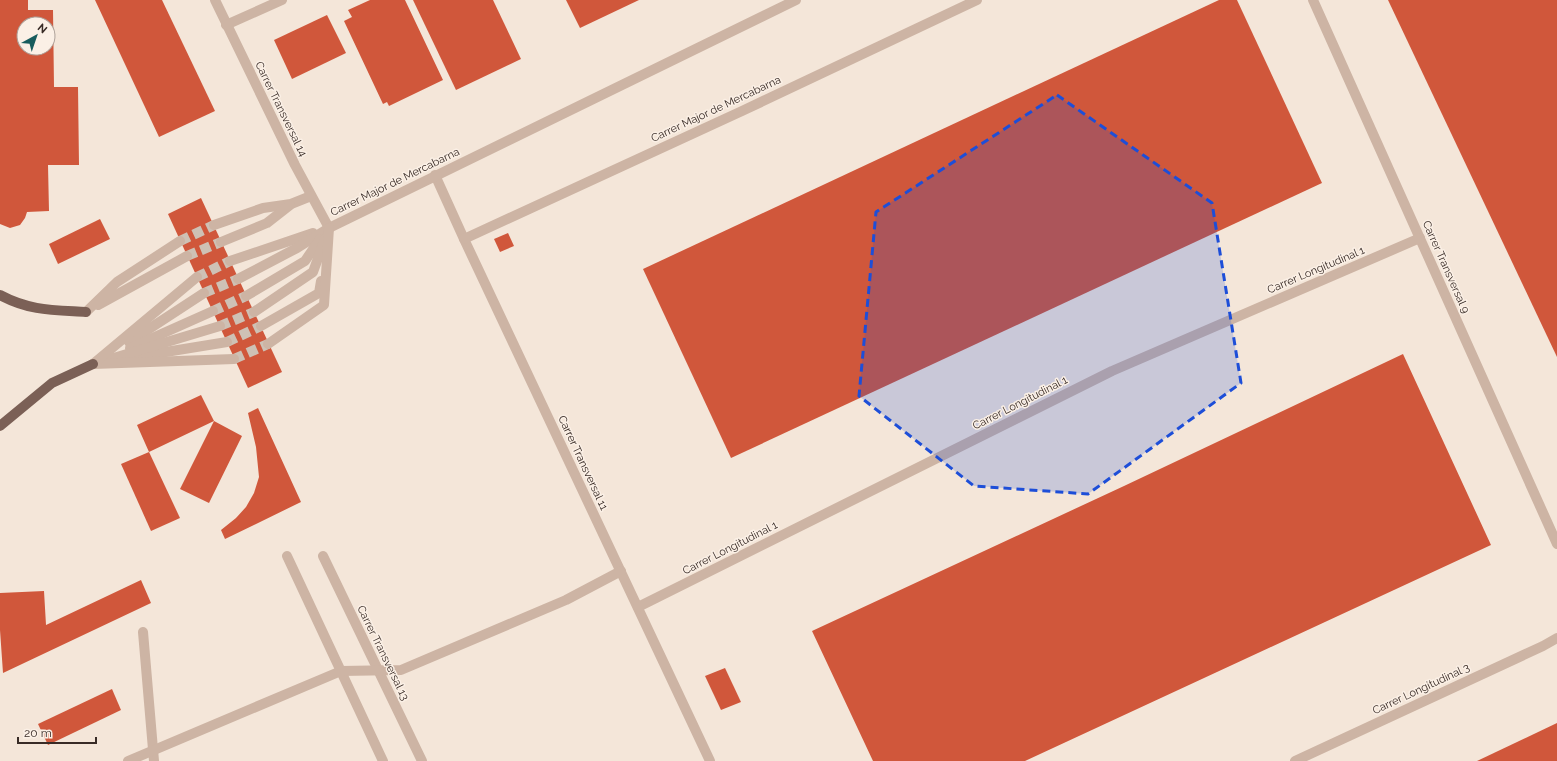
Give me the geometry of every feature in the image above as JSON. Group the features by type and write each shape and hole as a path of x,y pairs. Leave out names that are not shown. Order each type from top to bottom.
{"main road":[{"path":"0,295 12,301 37,309 86,312"},
{"path":"0,426 52,383 93,364"}],"lane":[{"name":"Carrer Transversal 14","path":"215,0 311,196 329,228"},
{"path":"226,25 282,0"},
{"name":"Carrer Major de Mercabarna","path":"329,228 796,0"},
{"name":"Carrer Major de Mercabarna","path":"464,239 742,111 977,0"},
{"name":"Carrer Transversal 9","path":"1313,0 1557,544"},
{"name":"Carrer Transversal 11","path":"435,175 710,761"},
{"path":"214,225 263,208 291,204 311,196"},
{"path":"221,242 267,223 291,204"},
{"path":"230,261 329,228"},
{"path":"238,278 297,248 329,228"},
{"path":"246,296 304,261 329,228"},
{"path":"254,312 312,272 329,228"},
{"path":"261,326 319,293 329,228"},
{"path":"268,344 324,305 329,228"},
{"name":"Carrer Longitudinal 1","path":"638,607 1112,371 1420,238"},
{"path":"86,312 118,282 180,241"},
{"path":"86,312 187,256"},
{"path":"93,364 197,278"},
{"path":"93,364 204,293"},
{"path":"93,364 213,311"},
{"path":"93,364 220,326"},
{"path":"93,364 227,342"},
{"path":"93,364 234,359"},
{"path":"287,556 383,761"},
{"name":"Carrer Transversal 13","path":"323,556 422,761"},
{"path":"128,761 153,749 340,671 401,670 566,600 621,570"},
{"path":"143,632 154,761"},
{"name":"Carrer Longitudinal 3","path":"1295,761 1543,646 1557,638"}],"highlighted area":[{"path":"1057,95 1212,203 1241,383 1088,494 974,486 859,396 876,212"}],"building":[{"path":"0,0 28,0 28,10 53,10 53,16 16,16 16,56 54,56 54,87 78,87 79,165 48,165 49,211 27,212 20,225 10,228 0,224"},
{"path":"95,0 162,0 215,111 159,137"},
{"path":"370,0 405,0 443,80 389,106 387,102 383,104 344,21 352,17 348,10"},
{"path":"413,0 493,0 521,59 456,90"},
{"path":"566,0 639,0 580,28"},
{"path":"1219,0 1237,0 1322,183 731,458 643,269"},
{"path":"1388,0 1557,0 1557,357"},
{"path":"327,15 346,53 292,79 274,40"},
{"path":"201,198 282,372 248,388 168,214"},
{"path":"100,219 110,239 58,264 49,244"},
{"path":"508,233 514,246 500,252 494,239"},
{"path":"1403,354 1491,545 1025,761 873,761 812,631"},
{"path":"201,395 214,421 149,452 137,425"},
{"path":"258,408 301,502 225,539 221,530 236,518 246,507 254,493 259,477 256,447 248,413"},
{"path":"214,421 242,436 209,503 180,489"},
{"path":"149,452 180,518 151,531 121,464"},
{"path":"141,580 151,603 3,673 0,630 0,593 44,591 46,625"},
{"path":"725,668 741,702 721,710 705,676"},
{"path":"112,689 121,710 48,745 38,724"},
{"path":"1557,723 1557,761 1477,761"}],"tunnel":[{"path":"180,241 214,225"},
{"path":"187,256 221,242"},
{"path":"197,277 230,261"},
{"path":"204,293 238,279"},
{"path":"213,311 246,296"},
{"path":"220,326 254,312"},
{"path":"227,342 261,326"},
{"path":"234,359 268,344"}]}
